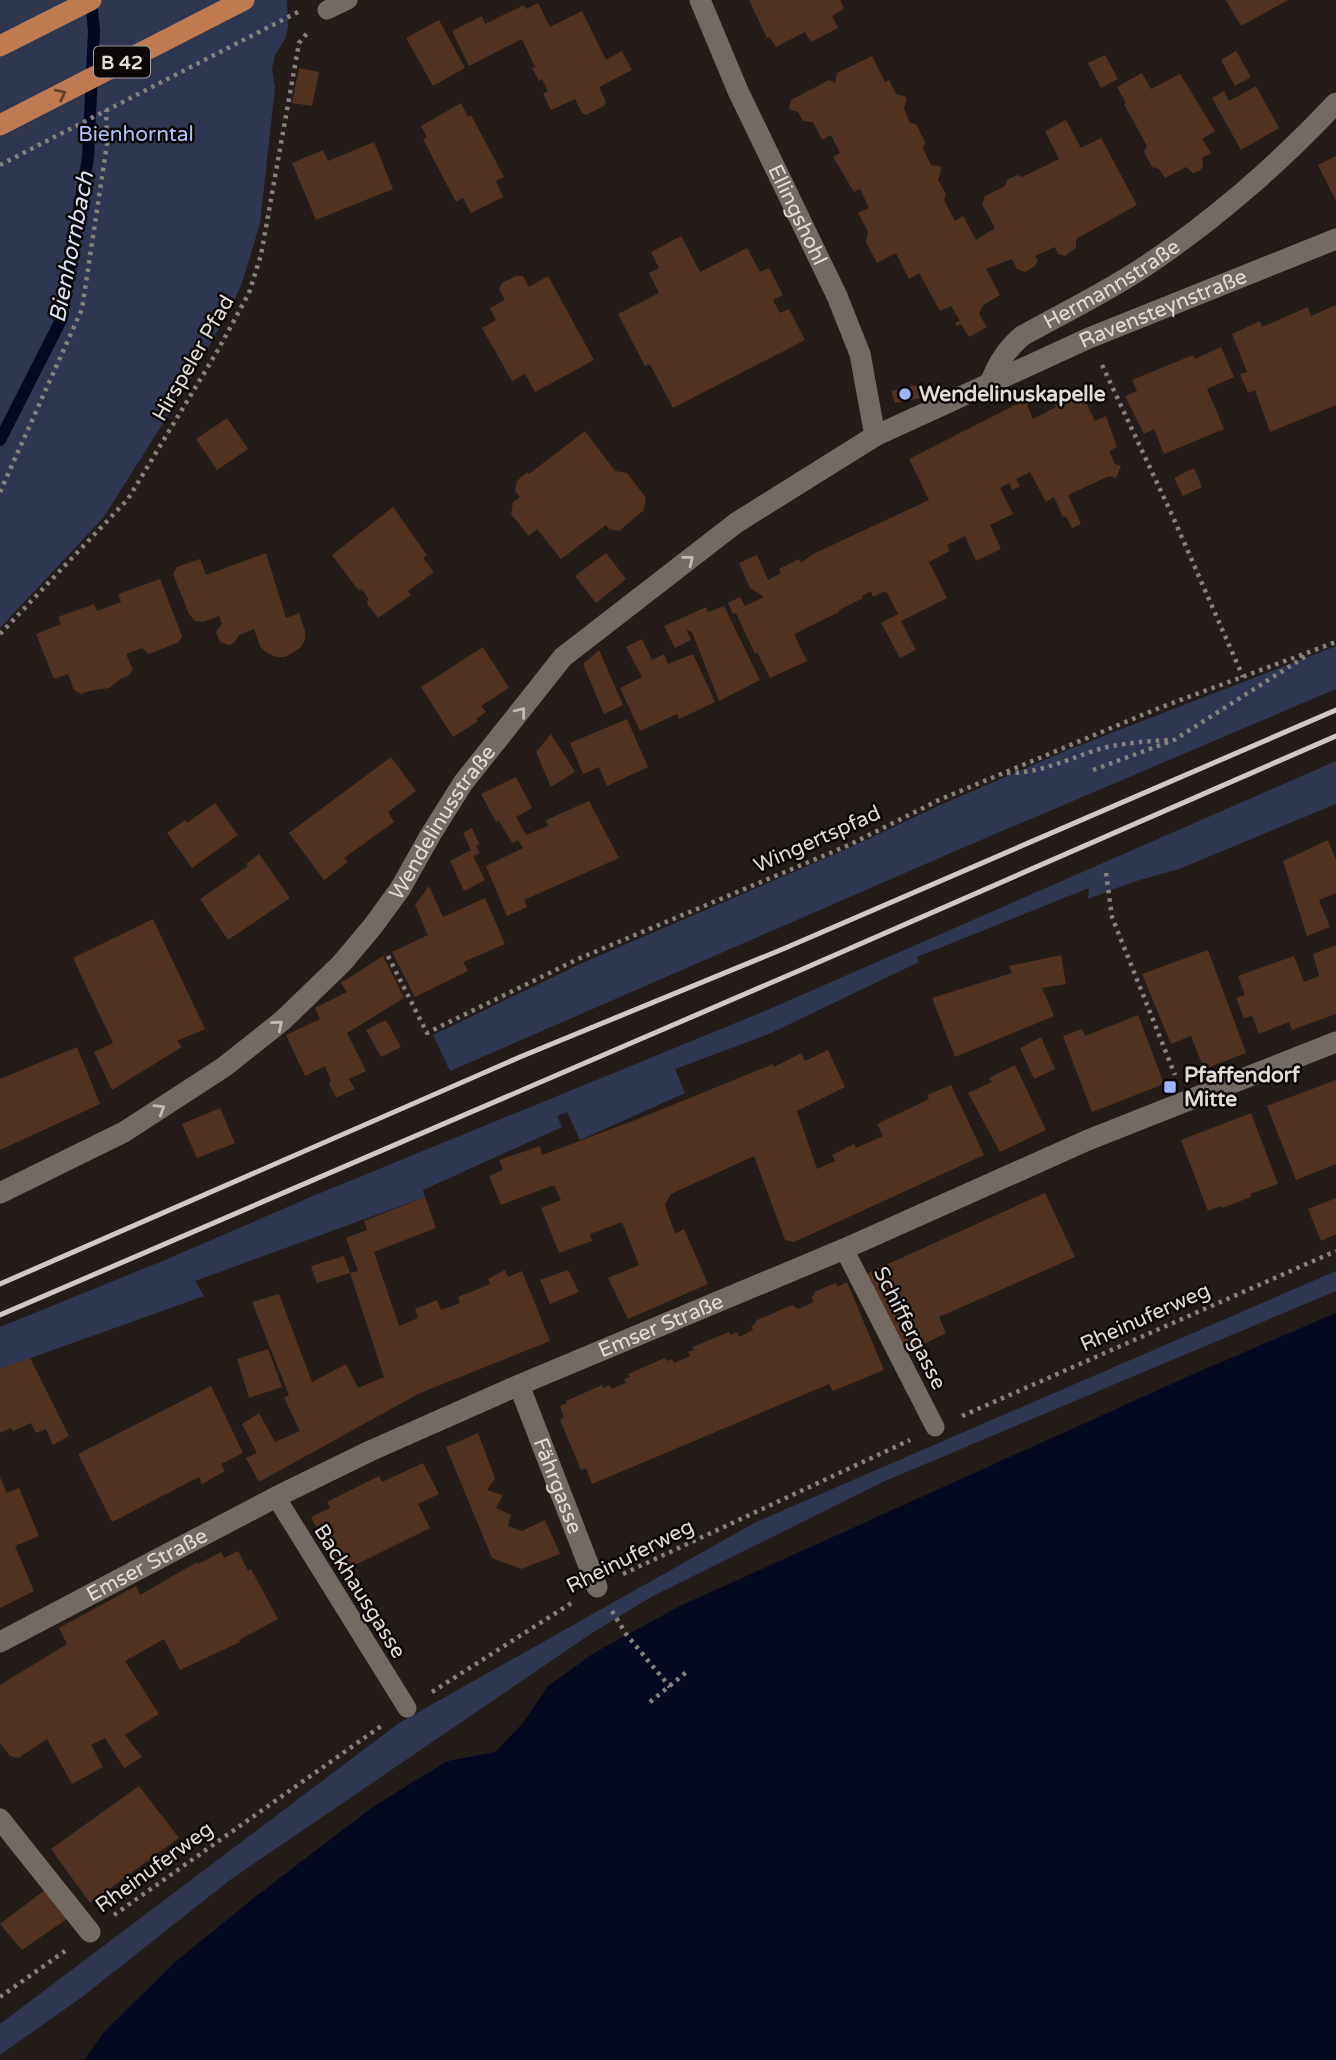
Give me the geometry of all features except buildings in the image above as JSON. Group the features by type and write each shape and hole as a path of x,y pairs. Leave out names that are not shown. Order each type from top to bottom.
{"highway":[{"path":"0,46 91,0"},
{"name":"B 42","path":"0,125 244,0"}],"street":[{"name":"Ellingshohl","path":"700,0 738,91 837,296 860,354 875,436"},
{"name":"Hermannstraße","path":"990,383 999,360 1022,336 1121,281 1168,250 1256,181 1336,103"},
{"name":"Ravensteynstraße","path":"990,383 1089,338 1336,239"},
{"path":"875,436 990,383"},
{"name":"Wendelinusstraße","path":"0,1193 124,1132 224,1067 282,1021 342,963 373,926 400,888 463,783 563,657 736,523 875,436"},
{"name":"Emser Straße","path":"0,1642 276,1497 370,1451 519,1385 844,1249 1088,1140 1336,1042"},
{"name":"Fährgasse","path":"519,1385 597,1587"},
{"path":"0,1819 90,1932"}],"lane":[{"path":"327,10 348,0"},
{"name":"Schiffergasse","path":"844,1249 935,1427"},
{"name":"Backhausgasse","path":"276,1497 407,1708"}],"path":[{"path":"0,165 288,17"},
{"name":"Hirspeler Pfad","path":"0,634 128,499 218,350 248,293 261,255 299,43"},
{"path":"0,492 82,309 107,144 106,107"},
{"path":"1089,338 1244,677"},
{"name":"Wingertspfad","path":"373,926 427,1033 578,959 849,845 939,800 1160,708 1336,642"},
{"path":"1093,770 1174,740 1316,649"},
{"path":"1003,773 1045,768 1104,748 1139,741 1174,740"},
{"path":"1106,873 1112,917 1185,1102"},
{"name":"Rheinuferweg","path":"0,1997 407,1708 597,1587 935,1427 1336,1251"},
{"path":"597,1587 626,1634 670,1687"},
{"path":"650,1702 689,1670"}],"green space":[{"name":"Bienhorntal","path":"0,0 287,0 288,28 275,55 272,69 275,87 260,224 241,286 231,307 188,384 103,518 0,628"},
{"path":"1336,646 1336,689 450,1071 433,1035 580,964 1070,749"},
{"path":"1336,761 1336,804 1179,869 1088,899 1089,888 917,957 919,962 771,1033 675,1069 685,1093 580,1140 567,1112 557,1116 562,1127 423,1190 425,1197 195,1281 204,1296 0,1369 0,1327 760,1013"},
{"path":"1336,1271 1336,1291 885,1481 651,1597 592,1633 230,1880 82,1997 0,2055 0,2024 399,1723 756,1522"}],"shaded area":[{"path":"1336,1313 1336,2060 84,2060 105,2031 174,1963 255,1897 370,1809 416,1780 448,1761 495,1752 523,1723 548,1686 594,1653 680,1606 1198,1372"}],"waterway":[{"name":"Bienhornbach","path":"0,440 61,320 88,157 94,31 91,0"}],"railway":[{"path":"0,1284 520,1057 783,949 1336,710"},
{"path":"0,1315 1336,736"}],"place":[{"name":"Wendelinuskapelle","path":"905,394"},
{"name":"Pfaffendorf Mitte","path":"1170,1087"}]}
